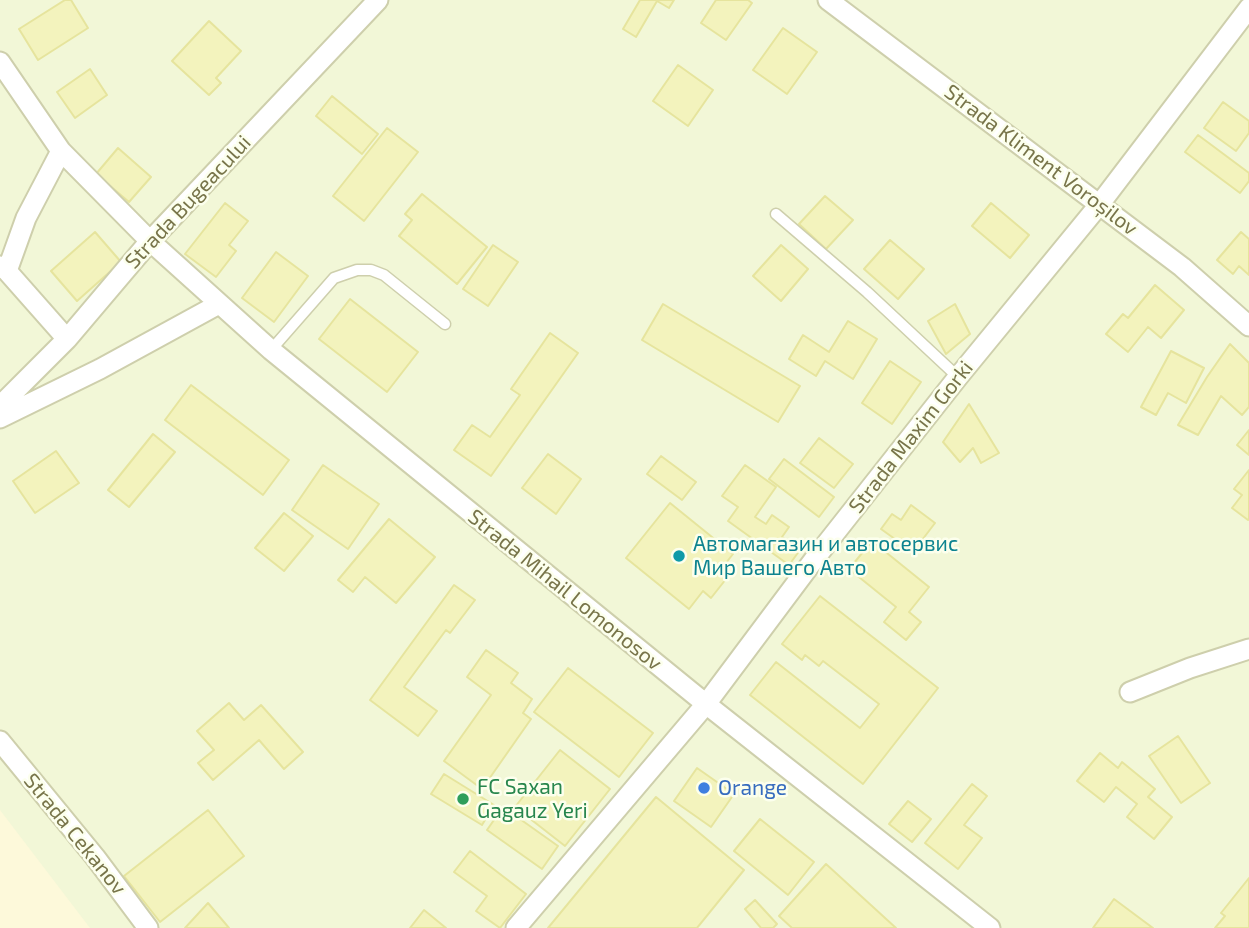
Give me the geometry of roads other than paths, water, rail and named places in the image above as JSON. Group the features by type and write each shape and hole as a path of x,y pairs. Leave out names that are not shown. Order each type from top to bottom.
{"street":[{"name":"Strada Bugeacului","path":"0,406 67,339 150,241 378,0"},
{"name":"Strada Kliment Voroșilov","path":"828,0 1182,267 1249,326"},
{"name":"Strada Maxim Gorki","path":"516,928 706,704 816,557 958,377 1099,205 1249,8"},
{"name":"Strada Mihail Lomonosov","path":"0,62 61,151 150,241 271,350 706,704 990,928"},
{"path":"61,151 26,218 4,268 67,339"},
{"path":"0,418 100,369 219,304"},
{"path":"1130,692 1190,668 1249,649"},
{"name":"Strada Cekanov","path":"0,741 95,857 148,928"}],"lane":[{"path":"776,214 867,292 958,377"},
{"path":"271,350 334,278 357,270 371,270 384,275 445,324"}],"place":[{"name":"Автомагазин и автосервис Мир Вашего Авто","path":"679,556"},
{"name":"Orange","path":"704,788"},
{"name":"FC Saxan Gagauz Yeri","path":"463,799"}]}
